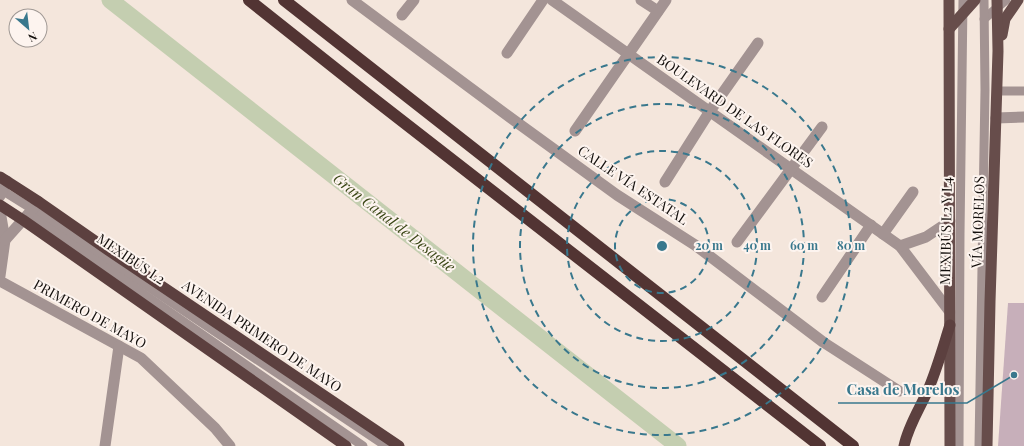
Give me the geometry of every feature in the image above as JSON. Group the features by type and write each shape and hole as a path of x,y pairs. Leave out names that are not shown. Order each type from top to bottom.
{"highway":[{"path":"249,0 395,116 820,446"},
{"path":"284,0 852,445"},
{"path":"2,189 31,211 97,272 346,446"},
{"path":"0,205 31,211"},
{"name":"AVENIDA PRIMERO DE MAYO","path":"31,211 108,250 399,446"},
{"path":"904,446 912,423 934,375 950,326"}],"main road":[{"name":"VÍA MORELOS","path":"949,0 950,446"},
{"path":"998,51 1006,19 1018,0"},
{"name":"VÍA MORELOS","path":"987,446 990,302 1000,2"},
{"path":"949,29 967,6"}],"street":[{"name":"CALLE VÍA ESTATAL","path":"352,0 610,190 695,245 823,342 899,391"},
{"path":"402,15 414,0"},
{"path":"506,53 543,0"},
{"name":"BOULEVARD DE LAS FLORES","path":"552,0 900,246 950,312"},
{"path":"641,0 658,11"},
{"path":"575,131 666,0"},
{"path":"665,182 710,111 758,43"},
{"path":"996,118 1024,117"},
{"path":"737,242 822,127"},
{"path":"883,234 913,192"},
{"path":"0,211 4,240 0,276"},
{"path":"4,240 31,211"},
{"path":"900,246 926,237 950,222"},
{"path":"822,297 871,225"},
{"name":"PRIMERO DE MAYO","path":"0,281 141,358 215,428 227,444"},
{"path":"105,446 119,346"}],"lane":[{"path":"979,446 985,90 984,0"},
{"path":"984,18 1000,2"},
{"name":"MEXIBÚS L2 Y L4","path":"959,446 960,234 967,6"},
{"path":"997,91 1024,91"},
{"name":"MEXIBÚS L2","path":"2,189 363,446"},
{"name":"MEXIBÚS L2","path":"31,211 386,446"}],"shaded area":[{"path":"1008,303 1024,303 1024,446 998,446"}],"waterway":[{"name":"Gran Canal de Desagüe","path":"110,0 678,446"}],"place":[{"name":"Casa de Morelos","path":"1014,375"}]}
